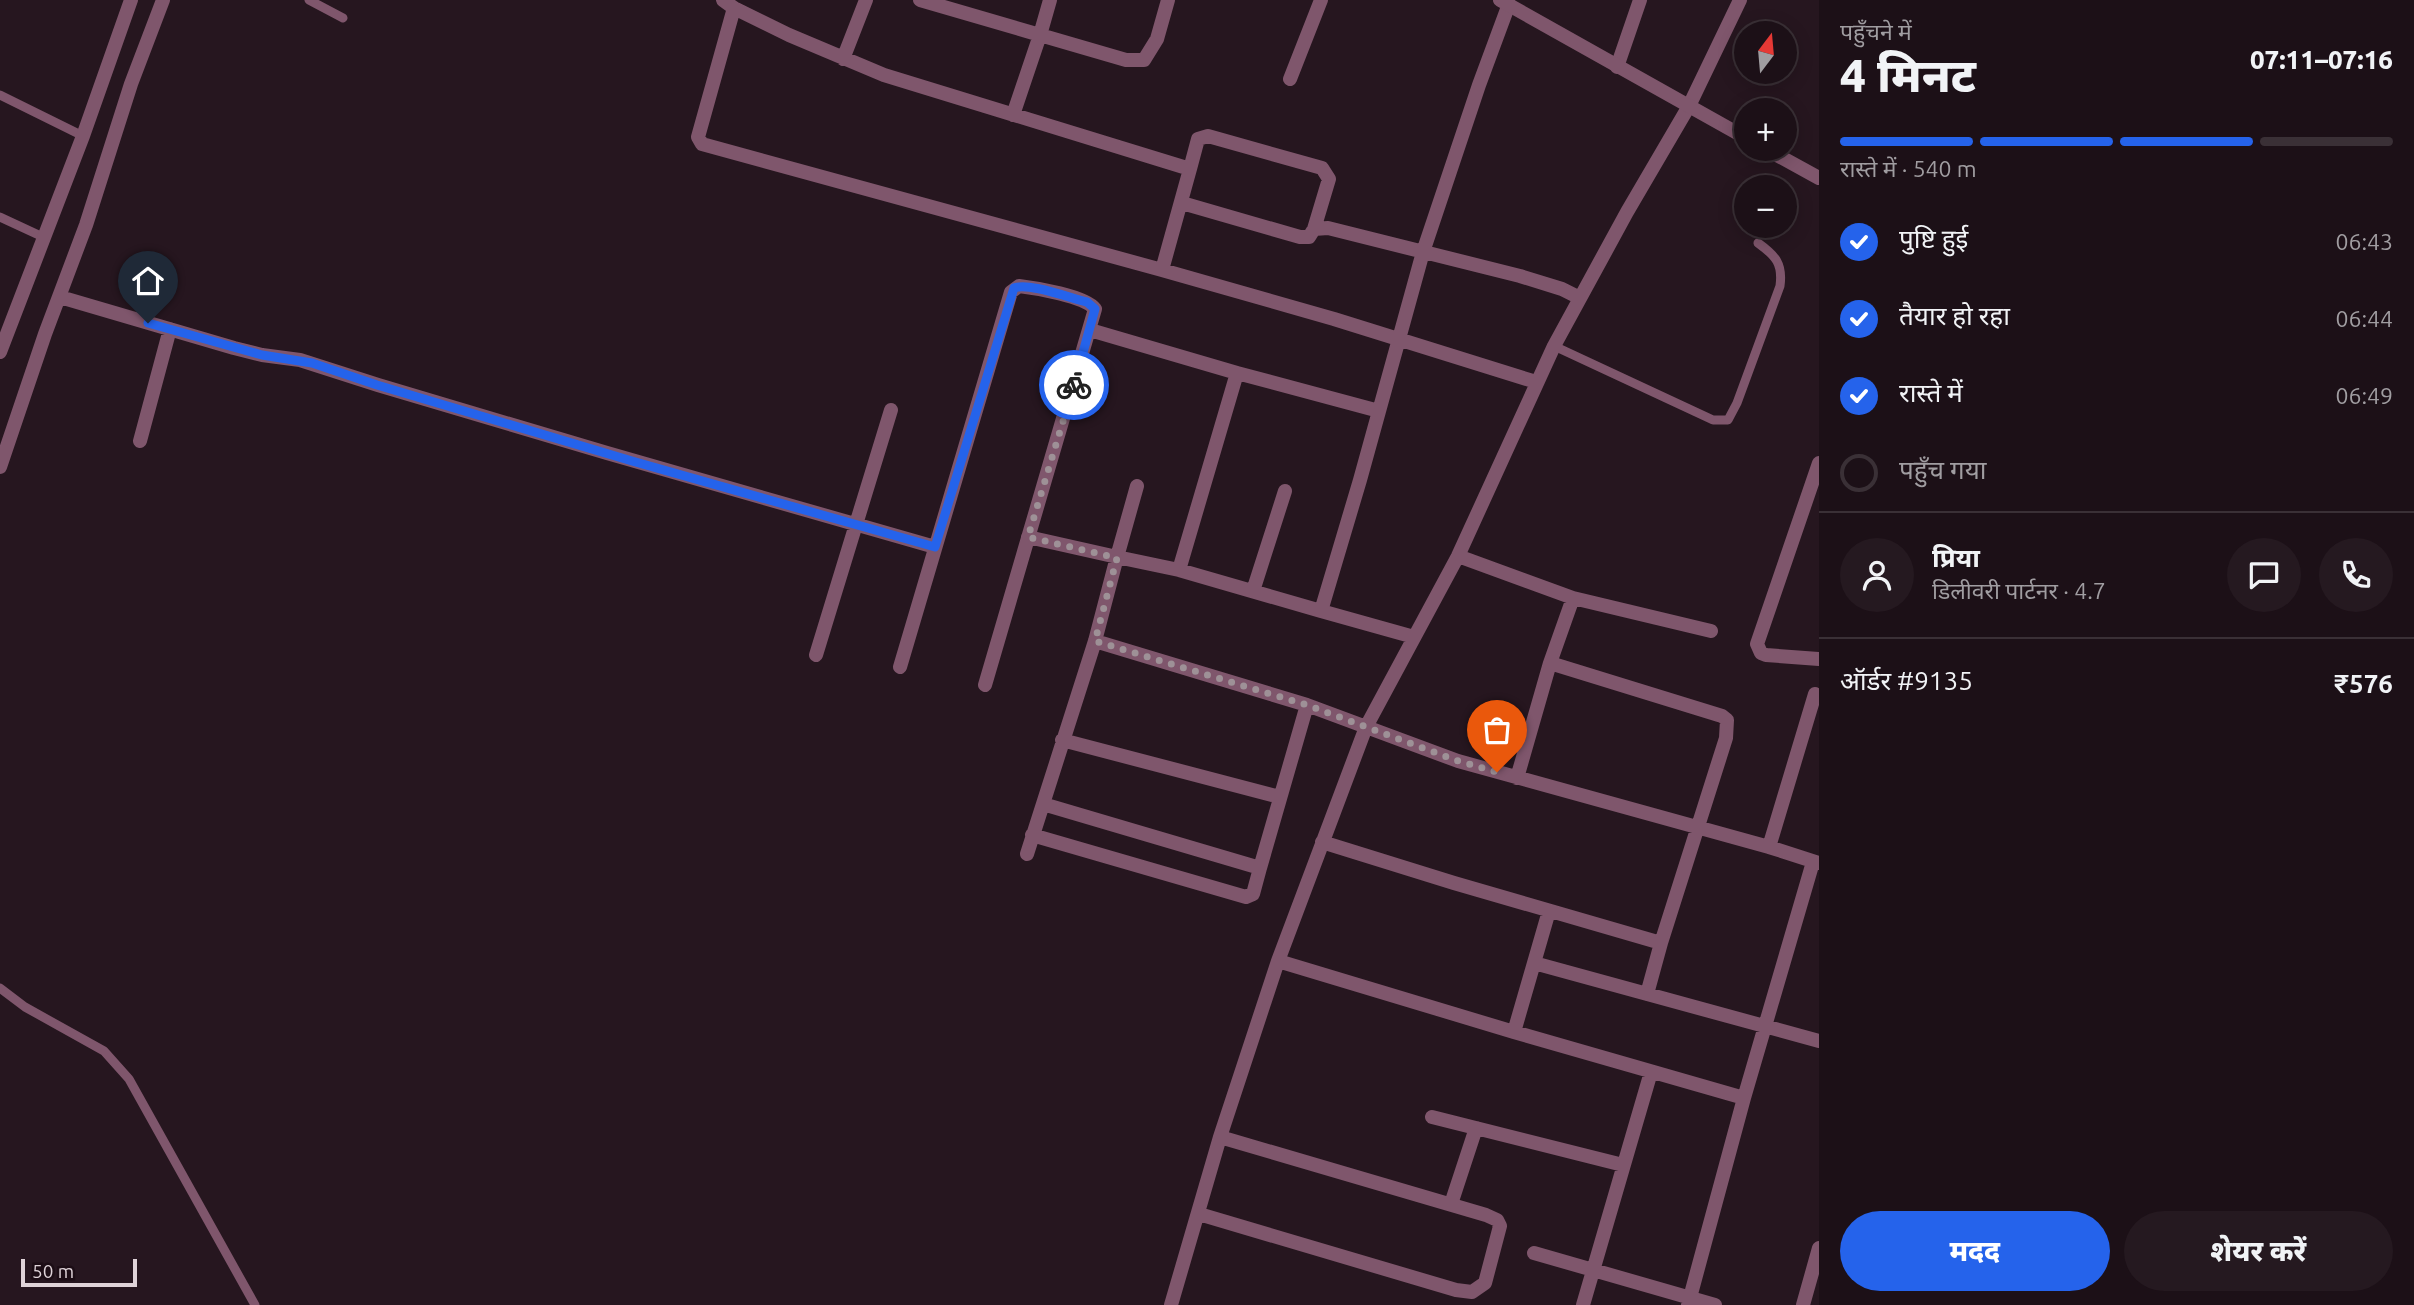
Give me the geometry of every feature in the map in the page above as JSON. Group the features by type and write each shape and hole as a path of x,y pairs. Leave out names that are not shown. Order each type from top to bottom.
{"street":[{"path":"0,352 5,321 43,237 83,136 131,0"},
{"path":"0,467 45,334 86,225 131,84 163,0"},
{"path":"843,59 866,0"},
{"path":"920,0 1126,60 1144,60 1157,39 1168,0"},
{"path":"1013,115 1050,0"},
{"path":"1290,79 1321,0"},
{"path":"1617,67 1640,0"},
{"path":"1171,1305 1220,1137 1278,961 1366,727 1458,556 1554,346 1689,106 1740,0"},
{"path":"1321,611 1423,252 1505,2 1734,131"},
{"path":"1190,169 928,90 843,59 729,4 698,140 702,144 1162,270 1400,339 1536,382"},
{"path":"1162,270 1198,139 1208,136 1322,168 1329,179 1314,229 1308,237 1182,203"},
{"path":"1788,161 1819,178"},
{"path":"1314,229 1328,228 1520,276 1562,289 1580,298"},
{"path":"900,667 1011,292 1019,286 1030,287 1090,304 1095,309 985,685"},
{"path":"60,297 262,355 312,363 377,385 935,547"},
{"path":"140,441 170,330"},
{"path":"1090,330 1379,411"},
{"path":"1180,570 1237,373"},
{"path":"816,655 891,410"},
{"path":"1819,463 1757,644 1761,653 1766,655 1819,659"},
{"path":"1027,854 1095,641 1137,486"},
{"path":"1254,591 1285,491"},
{"path":"1028,537 1180,570 1414,637"},
{"path":"1458,556 1573,598 1711,631"},
{"path":"1517,778 1550,663 1573,598"},
{"path":"1095,641 1307,705 1458,761 1769,847 1816,863 1744,1098 1689,1301"},
{"path":"1550,663 1722,716 1727,720 1726,738 1647,994"},
{"path":"1769,847 1815,694"},
{"path":"1032,835 1247,897 1252,894 1307,705"},
{"path":"1062,740 1280,797"},
{"path":"1043,803 1260,868"},
{"path":"1322,842 1661,943"},
{"path":"1514,1032 1549,911"},
{"path":"1278,961 1744,1098"},
{"path":"1534,963 1819,1041"},
{"path":"1583,1305 1651,1072"},
{"path":"1432,1117 1623,1165"},
{"path":"1451,1204 1476,1128"},
{"path":"1199,1214 1456,1290 1472,1292 1486,1283 1500,1226 1497,1220 1451,1204 1220,1137"},
{"path":"1803,1305 1819,1248"},
{"path":"1534,1253 1594,1269 1689,1301 1715,1305"}],"lane":[{"path":"309,0 343,18"},
{"path":"0,95 83,136"},
{"path":"0,217 43,237"},
{"path":"1554,346 1713,420 1728,420 1780,286 1778,260 1758,243"},
{"path":"0,988 25,1007 104,1051 117,1063 129,1079 255,1305"}],"way so far":[{"path":"1074,385 1028,537 1117,558 1095,641 1307,705 1458,761 1497,772"}],"route":[{"path":"148,323 262,355 312,363 632,461 935,547 1014,288 1030,287 1087,302 1095,309 1074,385"}]}
